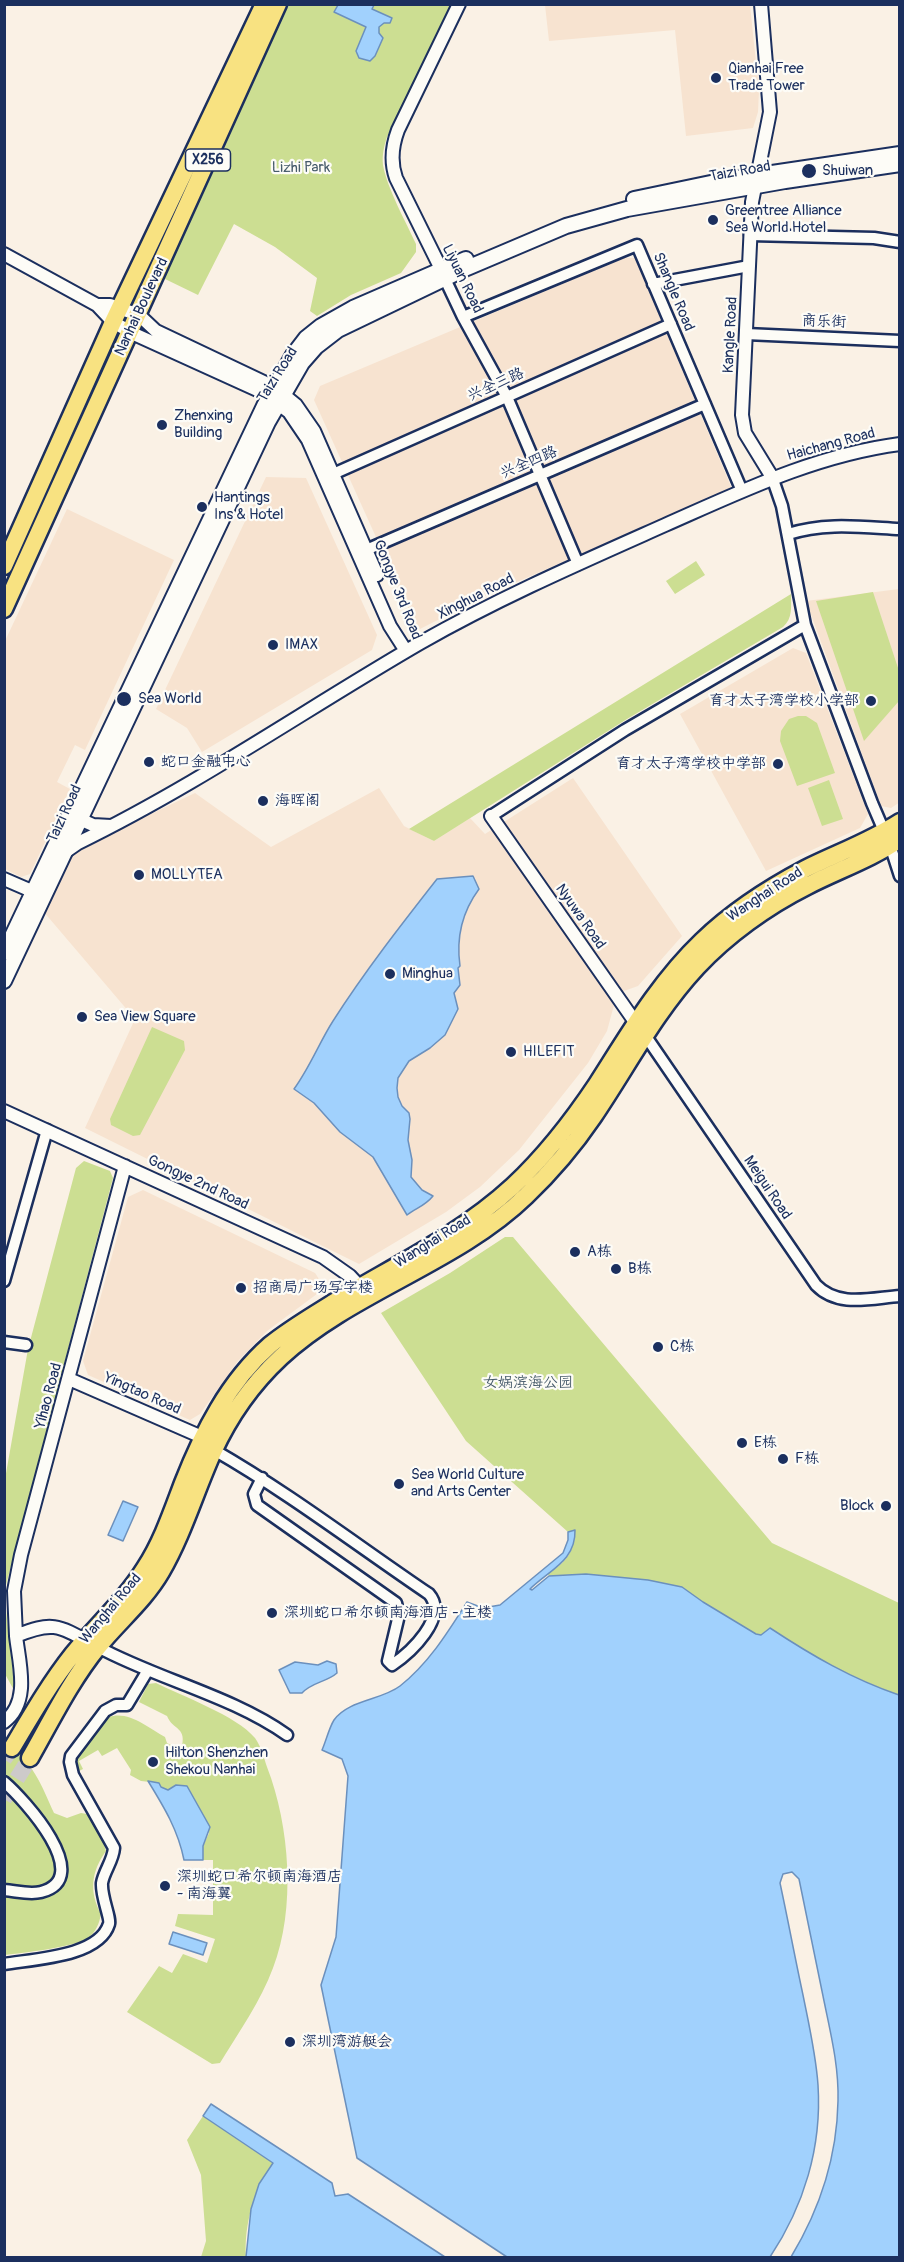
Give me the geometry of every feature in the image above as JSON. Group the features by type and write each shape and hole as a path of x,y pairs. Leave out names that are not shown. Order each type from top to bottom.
{"main road":[{"name":"Nanhai Boulevard","path":"4,566 117,315 264,4"},
{"name":"Nanhai Boulevard","path":"4,609 278,4"},
{"name":"Taizi Road","path":"4,953 300,346 321,326 353,308 443,274 582,212 628,201 900,154"},
{"name":"Taizi Road","path":"756,180 900,164"},
{"name":"Taizi Road","path":"4,981 276,395"},
{"name":"Wanghai Road","path":"30,1758 75,1681 91,1644 147,1565 202,1437 237,1381 270,1346 306,1320 364,1292 492,1214 514,1185 556,1139 640,1028 686,957 712,931 735,913 804,870 859,846 891,838 900,822"},
{"name":"Wanghai Road","path":"12,1748 54,1680 91,1644 134,1608 161,1572 178,1538 214,1450 247,1395 280,1358 364,1292"}],"street":[{"name":"Liyuan Road","path":"459,4 398,130 392,150 392,164 396,178 463,316 507,397 578,564"},
{"name":"Kangle Road","path":"761,4 770,112 756,180 750,235 743,425 745,433 772,477"},
{"path":"750,235 874,238 900,242"},
{"name":"Shangle Road","path":"463,316 637,245 742,491"},
{"name":"Gongye 3rd Road","path":"4,254 97,306 110,305 130,332 276,395 305,435 390,626 406,651"},
{"path":"653,284 749,266"},
{"name":"Gongye 3rd Road","path":"117,315 139,315 156,331 276,395 306,417 398,622 406,651"},
{"name":"兴全三路","path":"333,474 670,324"},
{"name":"商乐街","path":"746,334 900,341"},
{"name":"兴全四路","path":"366,550 705,404"},
{"name":"Haichang Road","path":"772,477 843,454 900,444"},
{"path":"772,477 779,495 788,534 805,625 891,838 900,876"},
{"name":"Xinghua Road","path":"65,852 179,789 406,651 506,596 772,477"},
{"path":"788,534 806,528 841,525 900,529"},
{"path":"491,816 624,730 805,625"},
{"path":"82,816 84,821 90,825 116,825"},
{"name":"Nyuwa Road","path":"491,816 640,1028"},
{"path":"4,879 34,892"},
{"name":"Meigui Road","path":"640,1028 816,1285 826,1294 840,1299 900,1296"},
{"name":"Gongye 2nd Road","path":"4,1111 323,1257 350,1276 364,1292"},
{"path":"4,1281 47,1130"},
{"name":"Yihao Road","path":"4,1722 15,1709 21,1686 13,1605 16,1575 125,1166"},
{"path":"4,1342 26,1346"},
{"name":"Yingtao Road","path":"69,1379 202,1437"},
{"path":"214,1450 262,1478 429,1594 435,1604 434,1616 417,1645 403,1658 392,1665 388,1661 399,1615 396,1603 257,1505 254,1494 262,1478"},
{"path":"16,1636 46,1626 62,1629 148,1670 230,1705 272,1725 287,1735"},
{"path":"4,1964 59,1955 84,1948 95,1942 109,1925 109,1916 103,1902 102,1883 114,1848 74,1775 70,1756 105,1711 116,1705 127,1705 148,1670"},
{"path":"4,1782 16,1793 51,1836 59,1853 61,1867 58,1879 47,1890 36,1893 4,1890"}],"shaded area":[{"path":"545,5 750,5 759,91 758,112 753,128 686,136 675,30 549,41"},
{"path":"624,258 635,258 732,489 489,594 418,630 314,400 320,386"},
{"path":"266,477 306,478 377,635 372,650 202,752 187,728 156,709"},
{"path":"67,509 174,560 85,750 75,745 57,782 70,789 30,874 21,877 5,869 5,641"},
{"name":"育才太子湾学校小学部","path":"899,589 900,802 891,808 881,806 806,601"},
{"name":"育才太子湾学校中学部","path":"793,648 806,653 868,814 860,828 766,871 680,714"},
{"path":"573,778 682,936 638,986 624,991 614,1005 607,1031 588,1063 519,1150 480,1187 446,1212 359,1264 85,1128 135,1019 43,911 72,855 86,845 195,793 271,847 379,788 404,826 434,841 470,818 485,834"},
{"path":"143,1190 315,1273 325,1288 267,1331 238,1361 200,1414 190,1420 88,1375 83,1361 128,1197"}],"green space":[{"name":"Lizhi Park","path":"288,5 451,5 387,137 383,158 385,174 416,244 416,252 401,273 351,295 317,316 310,311 317,278 275,247 234,224 198,295 165,279 167,259"},
{"path":"696,561 705,575 675,594 666,581"},
{"path":"873,592 899,671 899,701 864,741 816,601"},
{"path":"791,594 790,616 783,627 627,719 434,841 409,829"},
{"path":"806,716 817,723 835,773 797,786 780,741 781,731 789,719"},
{"path":"829,780 843,819 822,826 808,788"},
{"path":"152,1027 184,1041 185,1050 140,1135 133,1136 111,1125 110,1119"},
{"path":"84,1161 110,1171 113,1178 6,1585 6,1610 15,1692 5,1674 5,1479 28,1349 76,1168"},
{"name":"女娲滨海公园","path":"505,1237 513,1237 772,1543 899,1603 899,1695 832,1666 770,1628 761,1635 756,1634 682,1587 586,1574 549,1576 548,1574 560,1565 571,1551 575,1530 568,1532 466,1441 381,1313 450,1273"},
{"path":"156,1683 223,1714 255,1738 275,1790 281,1815 285,1841 287,1894 280,1945 262,1993 220,2063 212,2064 127,2012 159,1966 172,1973 183,1954 207,1963 215,1939 175,1926 178,1914 213,1915 213,1860 203,1860 203,1846 209,1833 176,1785 168,1790 161,1787 159,1783 141,1781 130,1775 131,1770 117,1748 102,1756 98,1750 79,1761 83,1769 79,1771 76,1763 79,1750 109,1717 116,1715 138,1721 165,1737 167,1743 181,1750 183,1737 167,1716 139,1702 148,1684"},
{"path":"5,1744 29,1765 54,1813 67,1818 81,1813 87,1814 103,1841 106,1851 97,1867 93,1882 97,1906 101,1914 95,1930 88,1938 81,1941 48,1949 5,1955"},
{"path":"203,2116 273,2163 260,2185 252,2208 247,2232 246,2257 201,2257 206,2241 201,2175 187,2140"}],"water":[{"path":"338,5 374,5 372,9 392,18 390,23 384,23 379,27 379,33 383,38 375,56 370,61 359,58 356,51 366,27 334,12"},
{"path":"473,876 479,889 464,916 460,935 460,966 458,968 460,985 454,993 458,1009 445,1035 409,1061 398,1078 398,1097 402,1106 409,1113 410,1119 408,1140 412,1160 411,1177 422,1190 433,1196 424,1205 407,1215 373,1157 340,1132 314,1103 294,1089 345,1002 437,879"},
{"path":"123,1501 138,1507 123,1541 108,1535"},
{"path":"575,1530 571,1550 566,1557 530,1589 532,1590 549,1576 586,1574 648,1580 682,1587 756,1634 761,1635 770,1628 832,1666 899,1695 899,2257 791,2257 810,2220 825,2182 834,2143 838,2101 836,2061 831,2035 799,1879 792,1872 783,1874 780,1883 814,2051 818,2085 817,2131 814,2153 801,2197 782,2238 770,2257 507,2257 357,2158 321,1985 336,1937 348,1776 342,1759 322,1750 332,1723 340,1713 400,1686 437,1647 467,1602 483,1608 500,1605 563,1553 568,1540 568,1532"},
{"path":"327,1661 336,1664 337,1673 310,1686 302,1693 290,1693 279,1670 295,1662 318,1665"},
{"path":"148,1781 159,1783 161,1787 168,1790 176,1785 187,1786 210,1827 203,1846 203,1860 184,1860 174,1829"},
{"path":"173,1932 207,1943 203,1955 169,1944"},
{"path":"211,2104 332,2183 335,2196 348,2194 445,2257 246,2257 251,2209 259,2184 273,2163 203,2116"}],"tunnel":[{"path":"4,1759 12,1748"},
{"path":"4,1799 30,1758"}],"place":[{"name":"Qianhai Free Trade Tower","path":"716,78"},
{"name":"Shuiwan","path":"809,171"},
{"name":"Greentree Alliance Sea World Hotel","path":"713,220"},
{"name":"Zhenxing Building","path":"162,425"},
{"name":"Hantings Ins & Hotel","path":"202,507"},
{"name":"IMAX","path":"273,645"},
{"name":"Sea World","path":"124,699"},
{"name":"育才太子湾学校小学部","path":"871,701"},
{"name":"蛇口金融中心","path":"149,762"},
{"name":"育才太子湾学校中学部","path":"778,764"},
{"name":"海晖阁","path":"263,801"},
{"name":"MOLLYTEA","path":"139,875"},
{"name":"Minghua","path":"390,974"},
{"name":"Sea View Square","path":"82,1017"},
{"name":"HILEFIT","path":"511,1052"},
{"name":"A栋","path":"575,1252"},
{"name":"B栋","path":"616,1269"},
{"name":"招商局广场写字楼","path":"241,1288"},
{"name":"C栋","path":"658,1347"},
{"name":"E栋","path":"742,1443"},
{"name":"F栋","path":"783,1459"},
{"name":"Sea World Culture and Arts Center","path":"399,1484"},
{"name":"Block","path":"886,1506"},
{"name":"深圳蛇口希尔顿南海酒店 - 主楼","path":"272,1613"},
{"name":"Hilton Shenzhen Shekou Nanhai","path":"153,1762"},
{"name":"深圳蛇口希尔顿南海酒店 - 南海翼","path":"165,1886"},
{"name":"深圳湾游艇会","path":"290,2042"}]}
